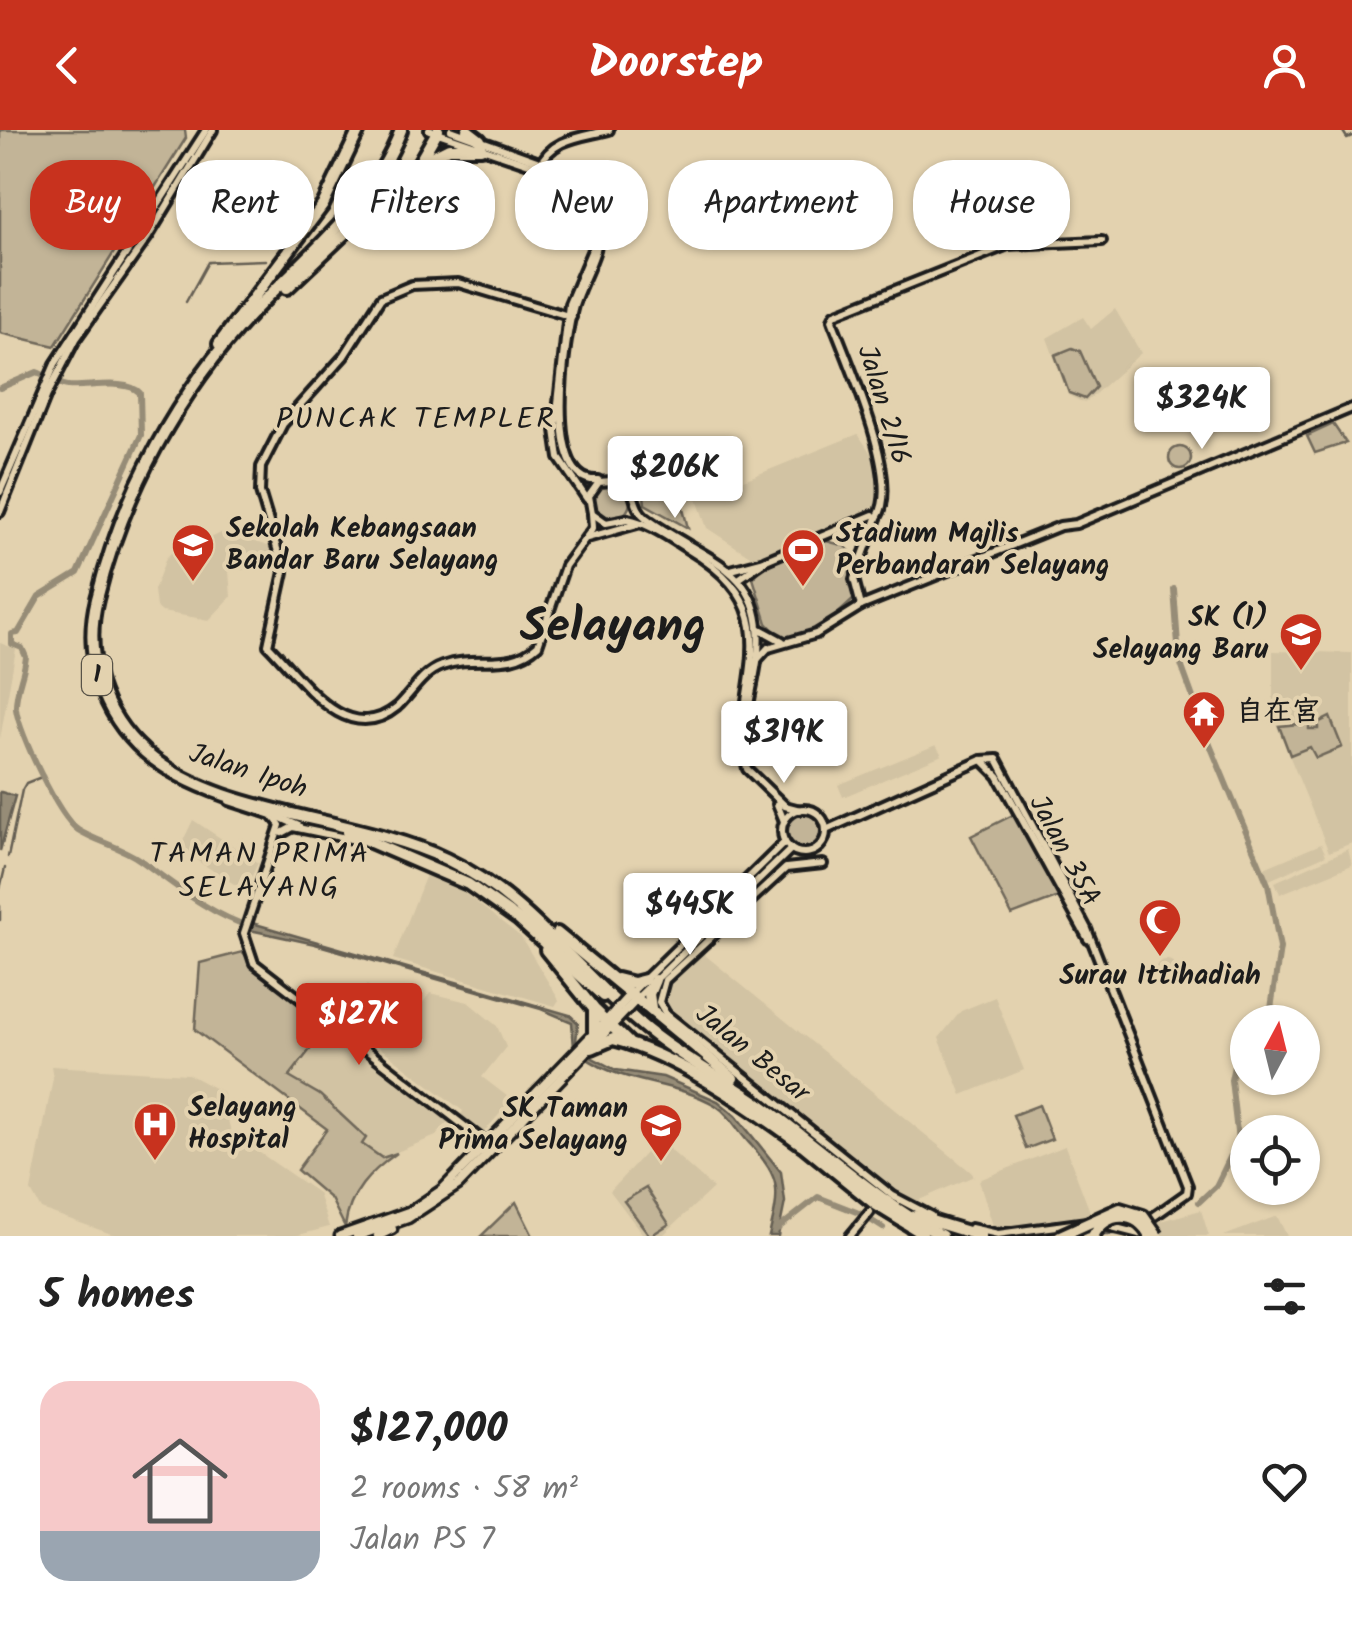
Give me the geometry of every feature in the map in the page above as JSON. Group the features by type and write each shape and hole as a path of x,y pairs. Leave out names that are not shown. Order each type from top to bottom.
{"highway":[{"path":"218,344 323,205 356,130"},
{"name":"Jalan Ipoh","path":"398,130 352,202 218,344 170,413 131,487 94,586 87,637 98,696 124,738 167,776 228,800 433,860 489,892 555,946 643,1034 811,1147 854,1171 863,1184 942,1236"},
{"name":"Jalan Ipoh","path":"398,130 383,168 355,208 211,362 150,460 100,587 92,646 108,704 145,753 191,782 400,840 475,875 542,926 640,1025 811,1147 874,1207 927,1236"},
{"path":"467,130 481,144"},
{"path":"421,160 435,131"},
{"path":"426,160 448,148 481,144"},
{"path":"211,362 334,245"},
{"path":"347,832 450,874 510,912 610,1003"},
{"path":"475,875 527,909 612,976 632,998 811,1147"},
{"path":"510,912 594,1010 642,1050"},
{"path":"612,976 628,983 650,980 648,998 656,1016"},
{"path":"594,1010 591,1042 614,1040 642,1050 736,1098 811,1147"},
{"path":"863,1184 913,1215 981,1236"},
{"path":"1060,1236 1120,1209 1144,1216 1151,1236"},
{"path":"1093,1236 1105,1220 1124,1216 1139,1221 1151,1236"}],"main road":[{"path":"340,1236 420,1206 579,1057 632,998"},
{"path":"378,1236 458,1185 487,1146 579,1057"},
{"path":"357,1236 408,1218"}],"street":[{"path":"0,492 54,370 76,332 81,332 148,236 209,130"},
{"path":"54,370 209,130"},
{"path":"451,130 526,160"},
{"path":"527,158 545,154 559,143 609,130"},
{"path":"435,131 531,160"},
{"path":"542,160 545,154"},
{"name":"Jalan 2/16","path":"874,529 885,494 873,435 833,316 873,296 1008,245 1102,241"},
{"path":"589,535 592,513 567,457 561,430 563,315 592,250"},
{"path":"589,535 581,482 560,458 556,444 563,315 597,250"},
{"path":"563,315 458,283 412,285 381,298 344,356 282,424 261,467 260,492 284,572 268,644 338,715 369,722 383,717 424,676 443,665 506,662 532,651 548,624 565,566 589,535 626,519 642,519 740,578 759,628 744,744 747,769 785,806 810,810 822,820 826,830"},
{"path":"0,512 48,384"},
{"path":"757,660 782,641 816,634 861,606 1352,408"},
{"path":"581,482 624,475"},
{"path":"581,482 604,479 628,484 642,519 740,578"},
{"path":"589,502 594,486 604,479"},
{"path":"635,480 642,519"},
{"path":"626,519 635,505"},
{"path":"592,513 612,524"},
{"path":"731,570 766,560 876,515"},
{"path":"589,535 642,519"},
{"path":"861,606 854,579 874,529 863,520"},
{"path":"704,559 739,589 752,608 742,762 749,778 780,806 788,845"},
{"path":"740,578 766,560"},
{"path":"748,592 750,580 766,560"},
{"path":"759,628 782,641"},
{"name":"Jalan 35A","path":"991,757 1019,795 1078,910 1089,940 998,776 982,760 991,757"},
{"path":"823,864 820,846 826,830 838,821 982,760"},
{"path":"228,800 309,830"},
{"path":"784,821 800,810"},
{"path":"272,815 280,825 277,843"},
{"path":"822,820 838,821"},
{"path":"383,846 285,828 246,930 246,947 257,966 487,1146"},
{"path":"788,845 810,852 823,864"},
{"path":"632,998 788,845"},
{"path":"810,852 820,846"},
{"name":"Jalan Besar","path":"823,864 786,868 665,980 658,998 666,1014 854,1171"},
{"path":"1089,940 1188,1188 1134,1232"},
{"path":"854,1171 920,1212 987,1232 1080,1221 1151,1236"},
{"path":"850,1236 874,1207"}],"shaded area":[{"path":"0,130 185,130 186,138 156,186 156,160 30,160 30,250 115,250 55,346 0,333"},
{"path":"1115,309 1141,353 1086,402 1080,401 1068,395 1047,338 1083,317 1091,329"},
{"path":"1072,348 1080,351 1096,387 1085,399 1069,393 1055,355"},
{"path":"1333,424 1346,443 1315,453 1307,436"},
{"path":"858,434 874,458 880,504 753,558 707,528 697,499"},
{"path":"1180,447 1188,450 1188,466 1180,469 1172,466 1169,458 1172,450"},
{"path":"666,456 685,497 682,505 688,528 645,504 643,486"},
{"path":"612,483 624,489 630,501 624,513 612,519 600,513 594,501 600,489"},
{"name":"Sekolah Kebangsaan Bandar Baru Selayang","path":"223,532 271,547 273,556 249,569 229,571 231,597 209,620 162,612 156,607 154,590 166,558 177,547 182,552"},
{"name":"Stadium Majlis Perbandaran Selayang","path":"823,540 845,546 857,559 850,586 854,599 811,632 779,636 767,623 753,578 766,564"},
{"path":"0,643 16,649 0,739"},
{"path":"1273,651 1352,653 1352,843 1329,852 1273,716"},
{"path":"1330,717 1342,747 1316,758 1310,747 1290,755 1279,726 1309,723 1309,729 1318,729 1318,723"},
{"path":"936,745 942,755 843,797 838,785"},
{"path":"0,792 15,796 0,851"},
{"path":"804,813 816,819 822,831 816,843 804,849 792,843 786,831 792,819"},
{"path":"1017,813 1059,897 1012,915 971,836"},
{"path":"193,820 258,863 245,891 179,849"},
{"path":"1321,844 1326,855 1267,881 1262,869"},
{"path":"1348,849 1352,865 1280,894 1275,882"},
{"path":"427,872 449,881 521,937 559,1000 555,1006 393,959"},
{"path":"252,923 570,1015 578,1023 576,1041 591,1057 616,1070 663,1077 718,1101 736,1116 781,1172 785,1202 778,1236 769,1236 776,1197 773,1177 761,1157 715,1105 679,1090 624,1076 589,1060 574,1048 572,1022 541,1009 315,944 250,930"},
{"path":"700,951 974,1176 910,1204 668,1012 663,1004 664,987"},
{"path":"243,952 254,966 328,1026 289,1077 320,1095 366,1138 362,1144 382,1158 397,1153 362,1184 345,1227 331,1199 297,1170 327,1129 195,1030 200,963"},
{"path":"1166,960 1174,963 1174,979 1166,982 1158,979 1155,971 1158,963"},
{"path":"367,985 408,1023 430,993 468,1002 497,1026 506,1047 482,1077 512,1100 482,1134 460,1117 463,1111 344,1020 343,1014"},
{"path":"995,997 1024,1070 962,1095 939,1038 961,1011"},
{"path":"328,1026 449,1120 436,1136 382,1158 361,1143 365,1138 320,1095 289,1077"},
{"name":"Selayang Hospital","path":"51,1066 188,1074 222,1092 231,1133 318,1193 329,1227 295,1236 117,1236 41,1209 31,1191 53,1078"},
{"path":"1039,1105 1052,1139 1026,1149 1013,1115"},
{"name":"SK Taman Prima Selayang","path":"658,1139 713,1188 662,1236 644,1236 610,1191"},
{"path":"1065,1146 1092,1217 1154,1223 1201,1210 1209,1236 1139,1236 1092,1226 996,1236 979,1180"},
{"path":"646,1188 669,1224 650,1236 624,1201"},
{"path":"516,1202 533,1236 481,1236"},
{"path":"1277,1216 1287,1236 1224,1236"}],"waterway":[{"path":"1342,130 1347,138 1352,136"},
{"path":"186,302 208,262 266,260"},
{"path":"0,388 37,372 64,385 117,385 140,393 141,435 78,573 39,597 18,633 12,634 12,644 22,648 26,657 16,709 32,754 60,809 78,830 132,855 207,907 251,927"},
{"path":"1174,589 1179,659 1208,739"},
{"path":"1208,740 1267,882"},
{"path":"8,857 22,790 26,783 44,776"},
{"path":"0,889 5,868"},
{"path":"1268,884 1280,948 1272,1005"},
{"path":"0,906 0,920"},
{"path":"1199,1202 1216,1186 1238,1141 1233,1095"},
{"path":"776,1230 818,1197 864,1215"},
{"path":"869,1219 883,1228"},
{"path":"1100,1234 1118,1234"}],"place":[{"name":"Sekolah Kebangsaan Bandar Baru Selayang","path":"193,583"},
{"name":"Stadium Majlis Perbandaran Selayang","path":"803,588"},
{"name":"SK (1) Selayang Baru","path":"1301,672"},
{"name":"自在宫","path":"1204,750"},
{"name":"Surau Ittihadiah","path":"1160,958"},
{"name":"Selayang Hospital","path":"155,1162"},
{"name":"SK Taman Prima Selayang","path":"661,1163"}],"district":[{"name":"PUNCAK TEMPLER","path":"416,420"},
{"name":"Selayang","path":"613,628"},
{"name":"TAMAN PRIMA SELAYANG","path":"260,872"}]}
